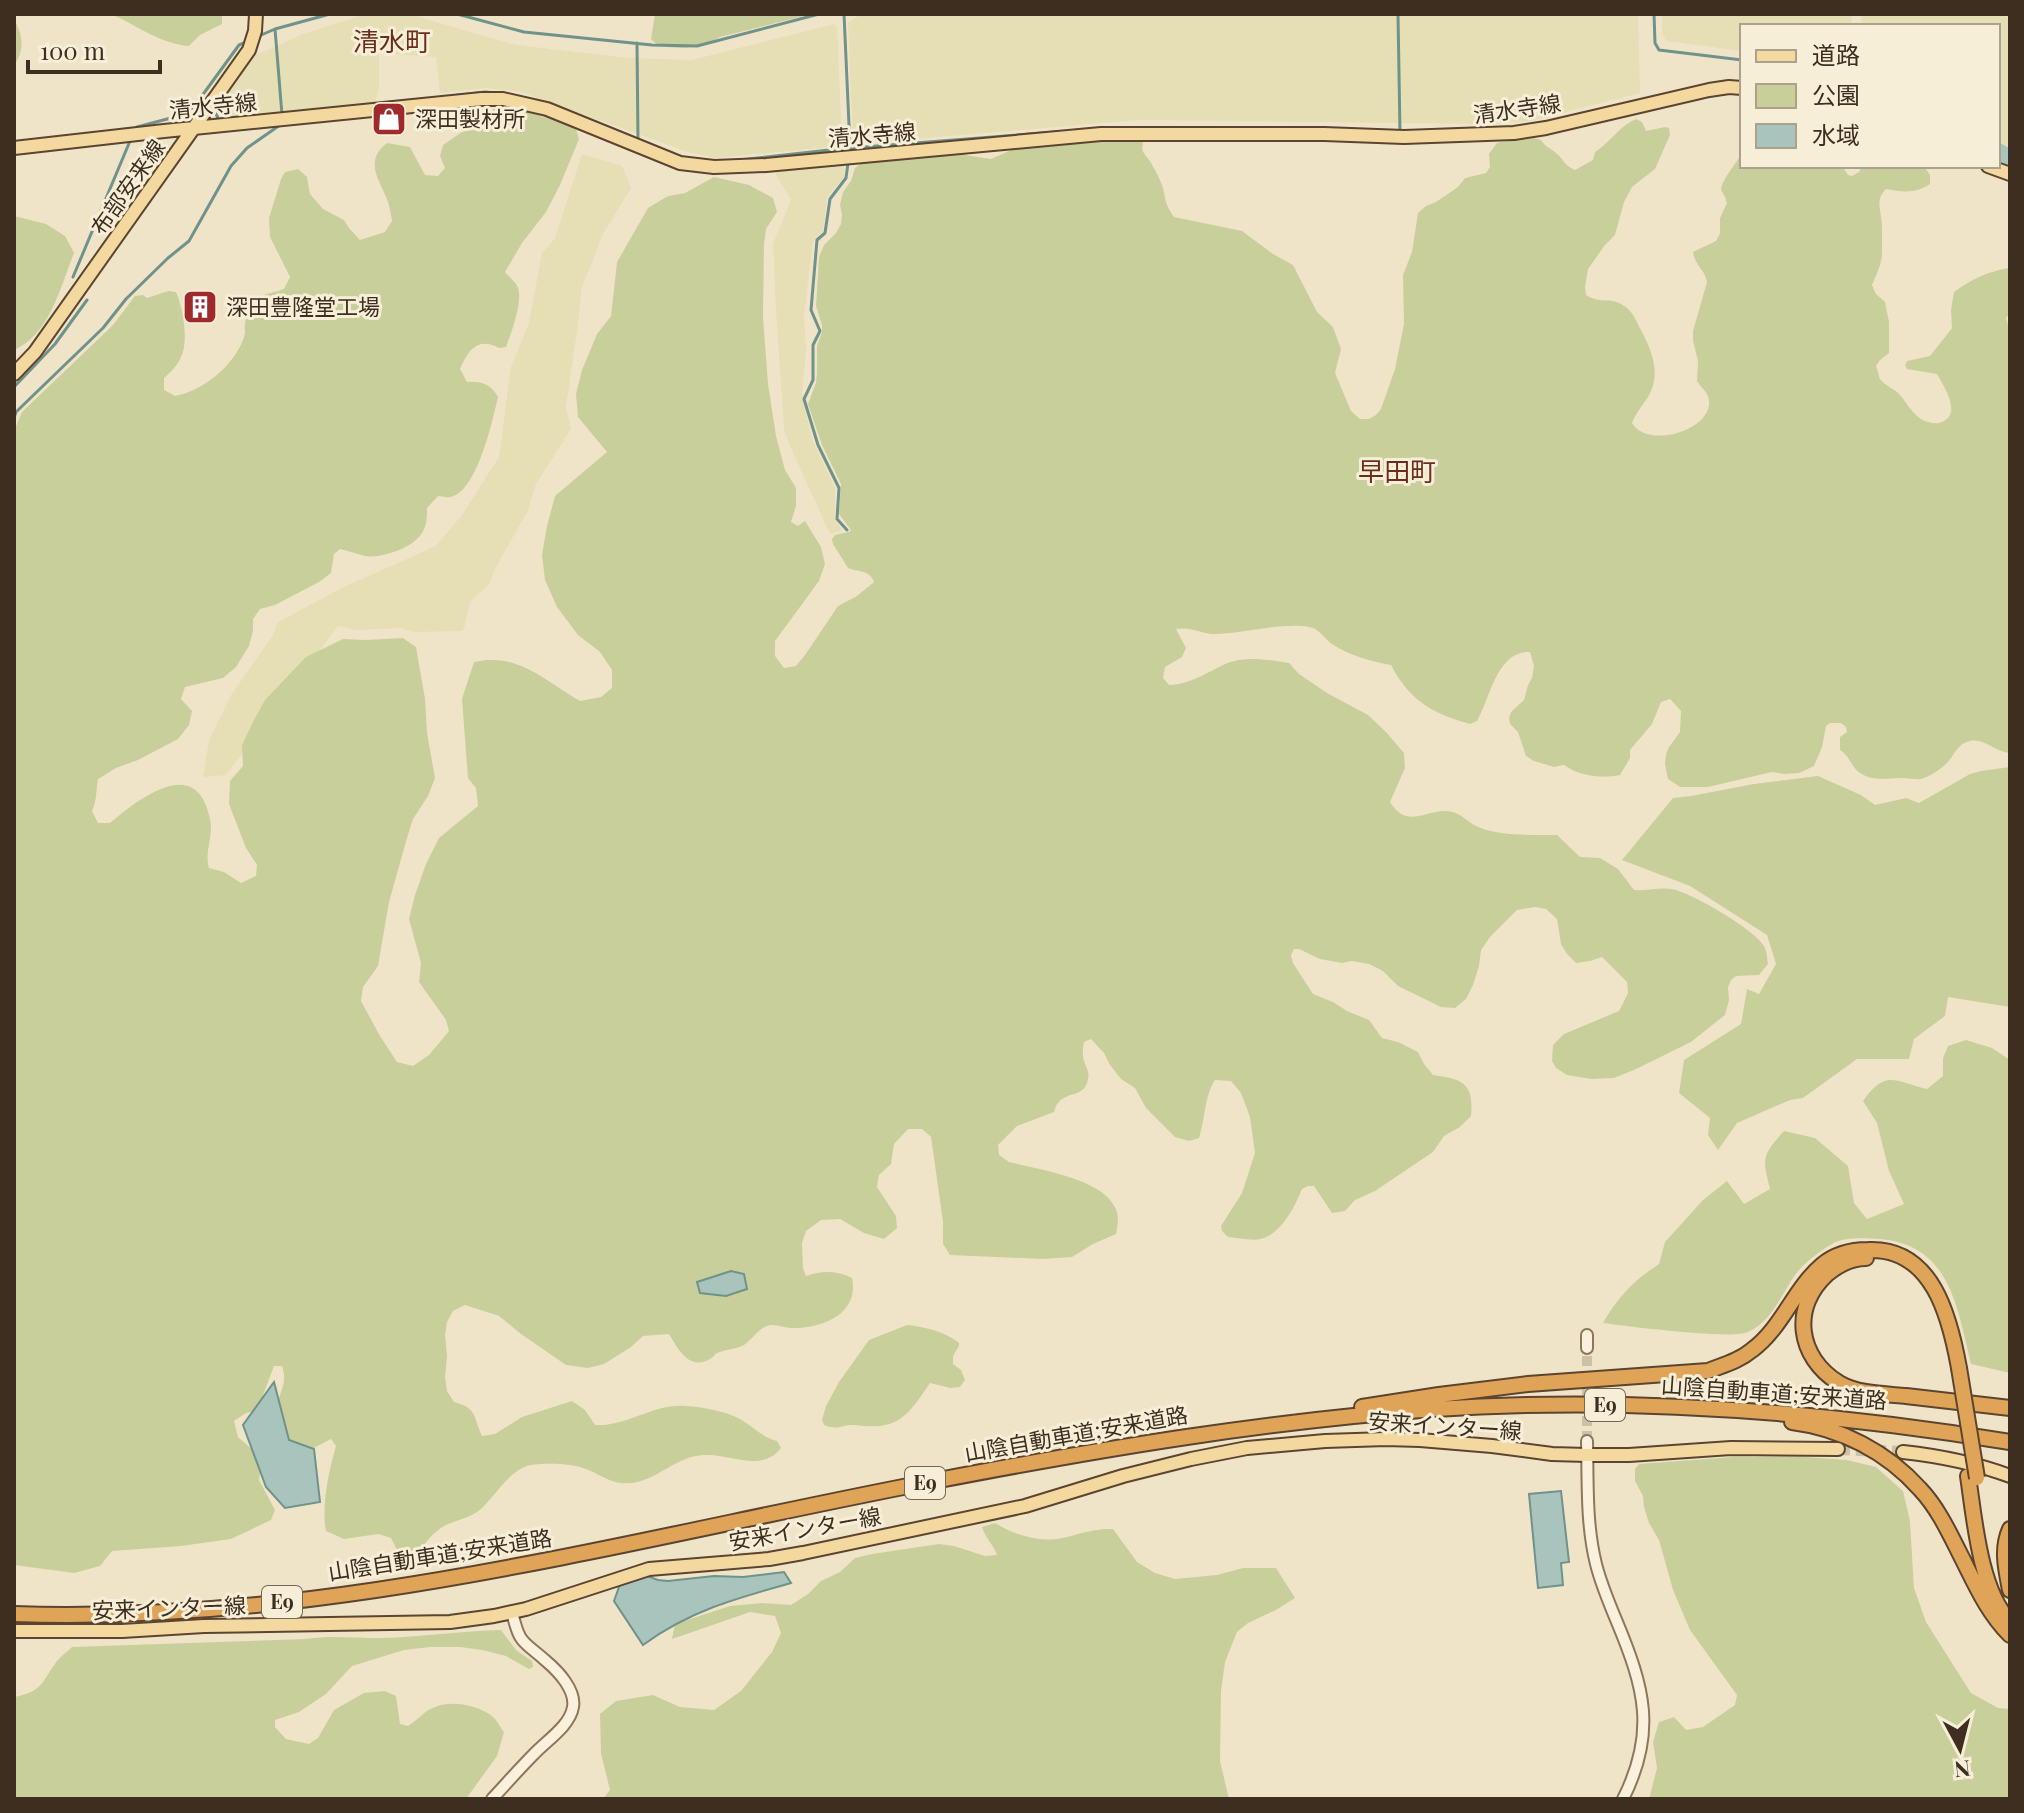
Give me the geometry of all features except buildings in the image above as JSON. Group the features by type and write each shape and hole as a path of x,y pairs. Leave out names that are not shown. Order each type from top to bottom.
{"highway":[{"path":"1200,1434 1439,1395 1542,1383 1708,1371 1752,1351 1771,1332 1800,1290 1824,1263 1845,1252 1882,1250 1904,1258 1921,1270 1934,1285 1952,1328 1984,1567 1992,1593 2010,1621"},
{"path":"1955,1368 1937,1311 1924,1286 1907,1269 1884,1259 1861,1258 1836,1267 1816,1284 1804,1309 1809,1352 1822,1370 1842,1384 1866,1391 2010,1408"},
{"name":"山陰自動車道;安来道路","path":"14,1614 113,1613 278,1602 381,1589 548,1561 935,1481 1200,1434 1361,1415 1598,1404 1756,1410 1874,1422 2010,1442"},
{"path":"1756,1410 1776,1420 1834,1431 1857,1441 1898,1468 1922,1490 1941,1518 1983,1600 2010,1635"},
{"path":"1973,1477 1991,1562 1999,1590 2010,1608"},
{"path":"2010,1529 2004,1558 2010,1590"}],"main road":[{"name":"布部安来線","path":"14,374 35,352 249,50 256,14"},
{"name":"清水寺線","path":"14,148 503,99 547,109 680,163 714,167 766,165 1101,134 1483,136 1546,128 1709,90 1740,88"},
{"name":"安来インター線","path":"14,1631 450,1622 512,1612 649,1569 769,1559 803,1553 1025,1506 1123,1476 1247,1448 1325,1441 1398,1440 1587,1455 1731,1448 1838,1449"},
{"path":"1903,1452 1946,1457 2010,1476"}],"street":[{"path":"1587,1335 1587,1348"},
{"path":"1587,1441 1591,1540 1596,1566 1636,1670 1642,1698 1644,1726 1640,1756 1623,1799"},
{"path":"492,1799 563,1726 573,1709 573,1699 566,1684 546,1660 521,1641 512,1612"}],"shaded area":[{"path":"366,14 409,14 512,44 628,58 692,60 834,24 837,27 842,144 714,158 688,152 521,92 487,88 440,93 436,57 379,53 379,88 375,102 232,117 221,103 256,55 303,34"},
{"path":"866,14 1638,14 1640,93 1531,121 1487,124 1138,120 857,144 853,142 848,22"},
{"path":"1662,14 1852,14 1851,24 1740,24 1740,51 1666,41 1662,32"},
{"path":"1862,14 2010,14 2010,154 2000,149 2000,24 1861,24"},
{"path":"582,154 622,166 631,188 603,234 581,290 566,407 571,429 536,484 528,510 489,584 470,602 464,629 414,632 400,628 356,630 338,626 226,775 203,777 209,740 231,695 272,637 278,622 346,586 436,546 462,515 499,457 511,367 529,323 542,253 555,238"},
{"path":"844,164 844,177 827,197 823,231 813,242 804,314 806,350 802,395 812,439 835,488 835,521 842,530 830,534 784,429 773,244 791,200 776,175 776,169"}],"green space":[{"path":"111,14 220,14 222,24 200,35 189,46 159,38"},
{"path":"655,14 811,14 720,37 706,45 684,48 664,47 651,39"},
{"path":"14,19 22,42 14,65"},
{"path":"502,105 562,122 576,129 579,139 546,212 505,272 516,284 519,294 516,318 506,347 485,344 474,347 460,369 467,382 485,384 498,397 476,469 460,492 450,497 438,496 427,508 426,524 412,543 380,556 365,556 340,549 334,554 331,573 319,582 275,605 260,609 253,619 249,646 236,667 223,678 185,687 181,699 192,711 189,725 178,739 98,779 92,811 98,823 110,823 152,793 181,785 193,789 203,799 210,819 209,868 224,872 241,883 256,876 257,865 246,848 229,804 230,781 243,766 242,745 265,700 306,657 343,639 403,638 416,647 435,778 413,819 389,902 378,966 363,987 361,1001 397,1062 413,1066 429,1055 449,1031 446,1020 419,982 421,963 409,919 426,864 439,838 478,806 476,788 468,778 462,699 474,662 490,660 517,664 580,701 601,697 612,688 612,670 600,652 578,635 557,607 545,580 542,555 547,526 555,496 607,452 578,417 576,394 597,334 611,316 617,262 648,208 714,177 749,185 773,198 777,212 766,229 764,245 763,317 768,384 785,470 796,488 796,506 791,522 798,526 805,521 821,547 825,564 819,581 775,641 775,656 784,668 796,666 838,606 874,582 867,573 848,568 833,544 835,535 851,530 839,514 841,484 822,445 808,404 816,383 817,346 822,332 816,306 819,257 824,245 841,224 843,192 855,168 864,161 945,152 991,159 1020,146 1140,138 1143,152 1158,175 1174,217 1242,231 1293,265 1317,312 1333,327 1341,349 1335,373 1351,411 1360,419 1369,419 1381,409 1395,369 1404,324 1403,275 1412,252 1418,213 1458,187 1465,178 1486,173 1490,167 1489,154 1497,143 1531,137 1541,140 1575,170 1593,160 1595,152 1636,119 1642,122 1646,131 1669,128 1670,135 1655,169 1632,187 1624,202 1615,235 1588,269 1585,287 1586,295 1621,304 1628,309 1649,348 1654,364 1654,381 1632,423 1640,431 1652,435 1680,432 1693,426 1703,418 1709,407 1708,396 1697,381 1698,361 1693,341 1707,282 1693,252 1716,241 1720,233 1720,218 1727,203 1722,186 1740,156 1740,168 1843,168 1852,176 1861,168 1925,168 1930,175 1930,184 1914,191 1886,189 1880,198 1882,257 1872,285 1885,302 1889,322 1889,353 1876,366 1882,381 1898,393 1921,419 1939,423 1946,419 1950,414 1950,401 1937,374 1907,369 1905,365 1907,361 1930,356 1952,328 1954,292 1980,276 2010,268 2010,313 2006,318 2010,333 2010,753 1980,741 1970,741 1960,746 1948,762 1925,778 1875,779 1860,773 1840,750 1840,737 1847,732 1846,727 1841,723 1830,723 1826,726 1814,766 1799,773 1772,772 1708,787 1680,787 1668,779 1665,764 1669,747 1680,732 1681,711 1670,699 1661,702 1652,724 1630,750 1630,758 1620,775 1591,776 1564,765 1554,767 1526,756 1518,732 1510,724 1511,712 1524,700 1532,678 1534,666 1530,652 1519,653 1502,667 1477,721 1470,724 1423,704 1406,688 1391,665 1346,652 1313,628 1280,627 1218,634 1176,629 1186,648 1182,657 1165,667 1163,678 1169,685 1193,680 1237,660 1289,663 1299,674 1327,693 1368,715 1404,753 1405,768 1390,802 1397,811 1412,817 1453,812 1489,831 1557,835 1580,857 1600,858 1618,869 1634,890 1672,889 1722,913 1758,939 1765,948 1768,964 1759,975 1736,976 1731,980 1725,1015 1691,1042 1614,1078 1591,1079 1567,1075 1556,1068 1552,1061 1553,1045 1564,1034 1619,1011 1628,993 1627,982 1602,957 1576,963 1561,944 1557,919 1546,909 1517,910 1490,937 1481,950 1473,985 1466,999 1455,1008 1441,1007 1398,986 1383,971 1369,964 1320,959 1294,949 1291,955 1293,963 1313,994 1369,1020 1382,1038 1418,1052 1433,1075 1459,1081 1471,1096 1471,1116 1444,1136 1433,1152 1375,1191 1355,1200 1345,1211 1332,1213 1314,1186 1308,1186 1302,1189 1281,1226 1268,1236 1253,1240 1228,1237 1221,1226 1242,1193 1255,1153 1250,1117 1241,1093 1231,1081 1215,1080 1209,1092 1199,1138 1189,1141 1175,1137 1146,1108 1135,1088 1121,1079 1091,1039 1084,1042 1083,1056 1088,1072 1086,1086 1061,1100 1054,1112 1017,1126 998,1145 999,1155 1009,1162 1081,1181 1094,1187 1113,1204 1118,1215 1116,1234 1072,1257 1043,1259 950,1255 943,1244 943,1222 931,1137 922,1129 908,1129 894,1144 891,1164 879,1175 877,1187 896,1216 897,1228 884,1239 864,1233 840,1219 821,1220 806,1231 802,1243 806,1276 829,1272 852,1278 850,1301 836,1317 826,1322 803,1328 767,1326 744,1345 717,1353 703,1362 685,1357 669,1334 643,1336 604,1364 588,1368 566,1365 499,1316 465,1305 453,1311 447,1322 447,1391 454,1402 471,1410 482,1436 495,1434 522,1417 572,1401 585,1410 595,1425 607,1425 662,1408 686,1406 728,1414 777,1441 781,1448 765,1460 694,1456 632,1483 615,1482 573,1466 531,1465 510,1477 476,1513 442,1527 420,1549 405,1558 391,1538 378,1534 344,1539 326,1531 325,1500 336,1446 331,1439 308,1451 287,1442 278,1410 284,1373 282,1366 274,1366 257,1411 246,1413 234,1421 238,1437 257,1454 261,1466 259,1480 275,1510 271,1520 231,1539 112,1551 100,1566 74,1573 14,1565 14,431 22,412 113,325 135,296 147,298 168,291 176,292 179,299 185,342 180,360 164,378 164,390 175,396 207,383 226,367 240,347 254,302 284,289 290,277 270,237 269,218 285,172 298,169 307,177 310,194 323,209 344,220 360,240 385,232 392,221 375,164 380,150 387,143 410,147 425,175 438,176 445,168 440,156 443,145 462,132 486,122 492,110"},
{"path":"14,216 46,224 65,236 74,253 45,321 37,333 14,350"},
{"path":"2010,767 2010,1007 1948,997 1945,1016 1914,1039 1909,1059 1857,1059 1803,1098 1790,1100 1737,1123 1718,1150 1708,1135 1710,1118 1679,1093 1684,1060 1741,1024 1747,989 1759,994 1776,964 1767,935 1690,886 1622,860 1673,798 1818,776 1861,795 1875,805 1906,798 1919,803 1970,774"},
{"path":"1966,1040 1992,1048 2010,1060 2010,1373 1971,1364 1954,1301 1936,1266 1903,1243 1879,1239 1846,1239 1821,1251 1798,1271 1767,1318 1748,1332 1702,1333 1603,1323 1627,1290 1659,1264 1665,1242 1703,1200 1727,1181 1744,1204 1770,1189 1766,1157 1784,1131 1815,1138 1848,1166 1854,1203 1867,1219 1904,1204 1889,1171 1877,1123 1863,1101 1878,1084 1885,1081 1898,1081 1927,1089 1943,1076 1943,1058 1948,1046"},
{"path":"907,1325 934,1330 959,1343 953,1364 961,1370 965,1380 960,1387 930,1383 907,1413 881,1426 824,1425 822,1420 826,1406 869,1340"},
{"path":"1733,1457 1847,1460 1876,1467 1903,1491 1910,1521 1914,1588 1926,1622 1971,1693 1998,1708 2010,1709 2010,1799 1649,1799 1657,1768 1653,1742 1659,1722 1674,1717 1686,1730 1703,1727 1735,1705 1737,1695 1690,1630 1673,1590 1659,1540 1649,1523 1643,1496 1635,1481 1635,1469 1639,1464"},
{"path":"995,1523 1036,1539 1113,1529 1137,1562 1155,1573 1175,1579 1217,1575 1243,1568 1276,1568 1295,1598 1237,1632 1225,1662 1221,1691 1220,1761 1229,1799 603,1799 610,1790 601,1754 600,1714 616,1701 653,1695 680,1707 714,1710 741,1691 772,1652 781,1633 775,1616 750,1612 672,1639 675,1624 730,1606 762,1603 791,1605 821,1581 840,1572 855,1558 872,1554 939,1544 985,1556 997,1555 982,1527"},
{"path":"501,1630 516,1650 532,1661 533,1667 529,1669 506,1656 460,1647 404,1650 352,1666 326,1694 299,1712 275,1720 275,1727 286,1739 309,1744 318,1738 334,1710 364,1693 385,1691 396,1696 400,1724 408,1726 441,1705 456,1704 479,1709 494,1718 504,1732 497,1756 466,1799 14,1799 14,1697 36,1689 72,1647 325,1637 381,1638"}],"water":[{"path":"731,1271 744,1274 747,1289 726,1296 700,1293 697,1282"},
{"path":"274,1382 289,1440 314,1449 320,1502 285,1508 266,1487 243,1425"},
{"path":"1561,1491 1569,1562 1561,1563 1563,1585 1538,1588 1529,1494"},
{"path":"784,1572 791,1583 696,1614 643,1645 614,1601 620,1584 647,1576 668,1581"}],"waterway":[{"path":"259,36 330,14"},
{"path":"457,14 524,32 652,45 697,46 819,14"},
{"path":"844,14 850,147"},
{"path":"1398,14 1398,133"},
{"path":"1654,14 1655,43 1659,50 1740,60"},
{"path":"275,29 282,115"},
{"path":"135,130 186,114 239,45 249,41"},
{"path":"637,43 638,142"},
{"path":"452,96 496,93"},
{"path":"215,112 222,120"},
{"path":"14,418 16,412 103,328 126,299 189,241 231,166 247,148 280,125"},
{"path":"1107,128 1163,128"},
{"path":"740,160 1055,132"},
{"path":"73,277 130,141"},
{"path":"2000,152 2010,158"},
{"path":"847,530 837,519 839,488 818,445 804,399 813,380 813,345 820,331 811,310 817,240 825,233 830,199 846,178 848,163"},
{"path":"14,387 55,344 87,300"}],"tunnel":[{"path":"1587,1348 1587,1441"},
{"path":"1838,1449 1903,1452"}],"place":[{"name":"深田製材所","path":"389,119"},
{"name":"深田豊隆堂工場","path":"200,307"}],"district":[{"name":"清水町","path":"392,42"},
{"name":"早田町","path":"1397,472"}]}
